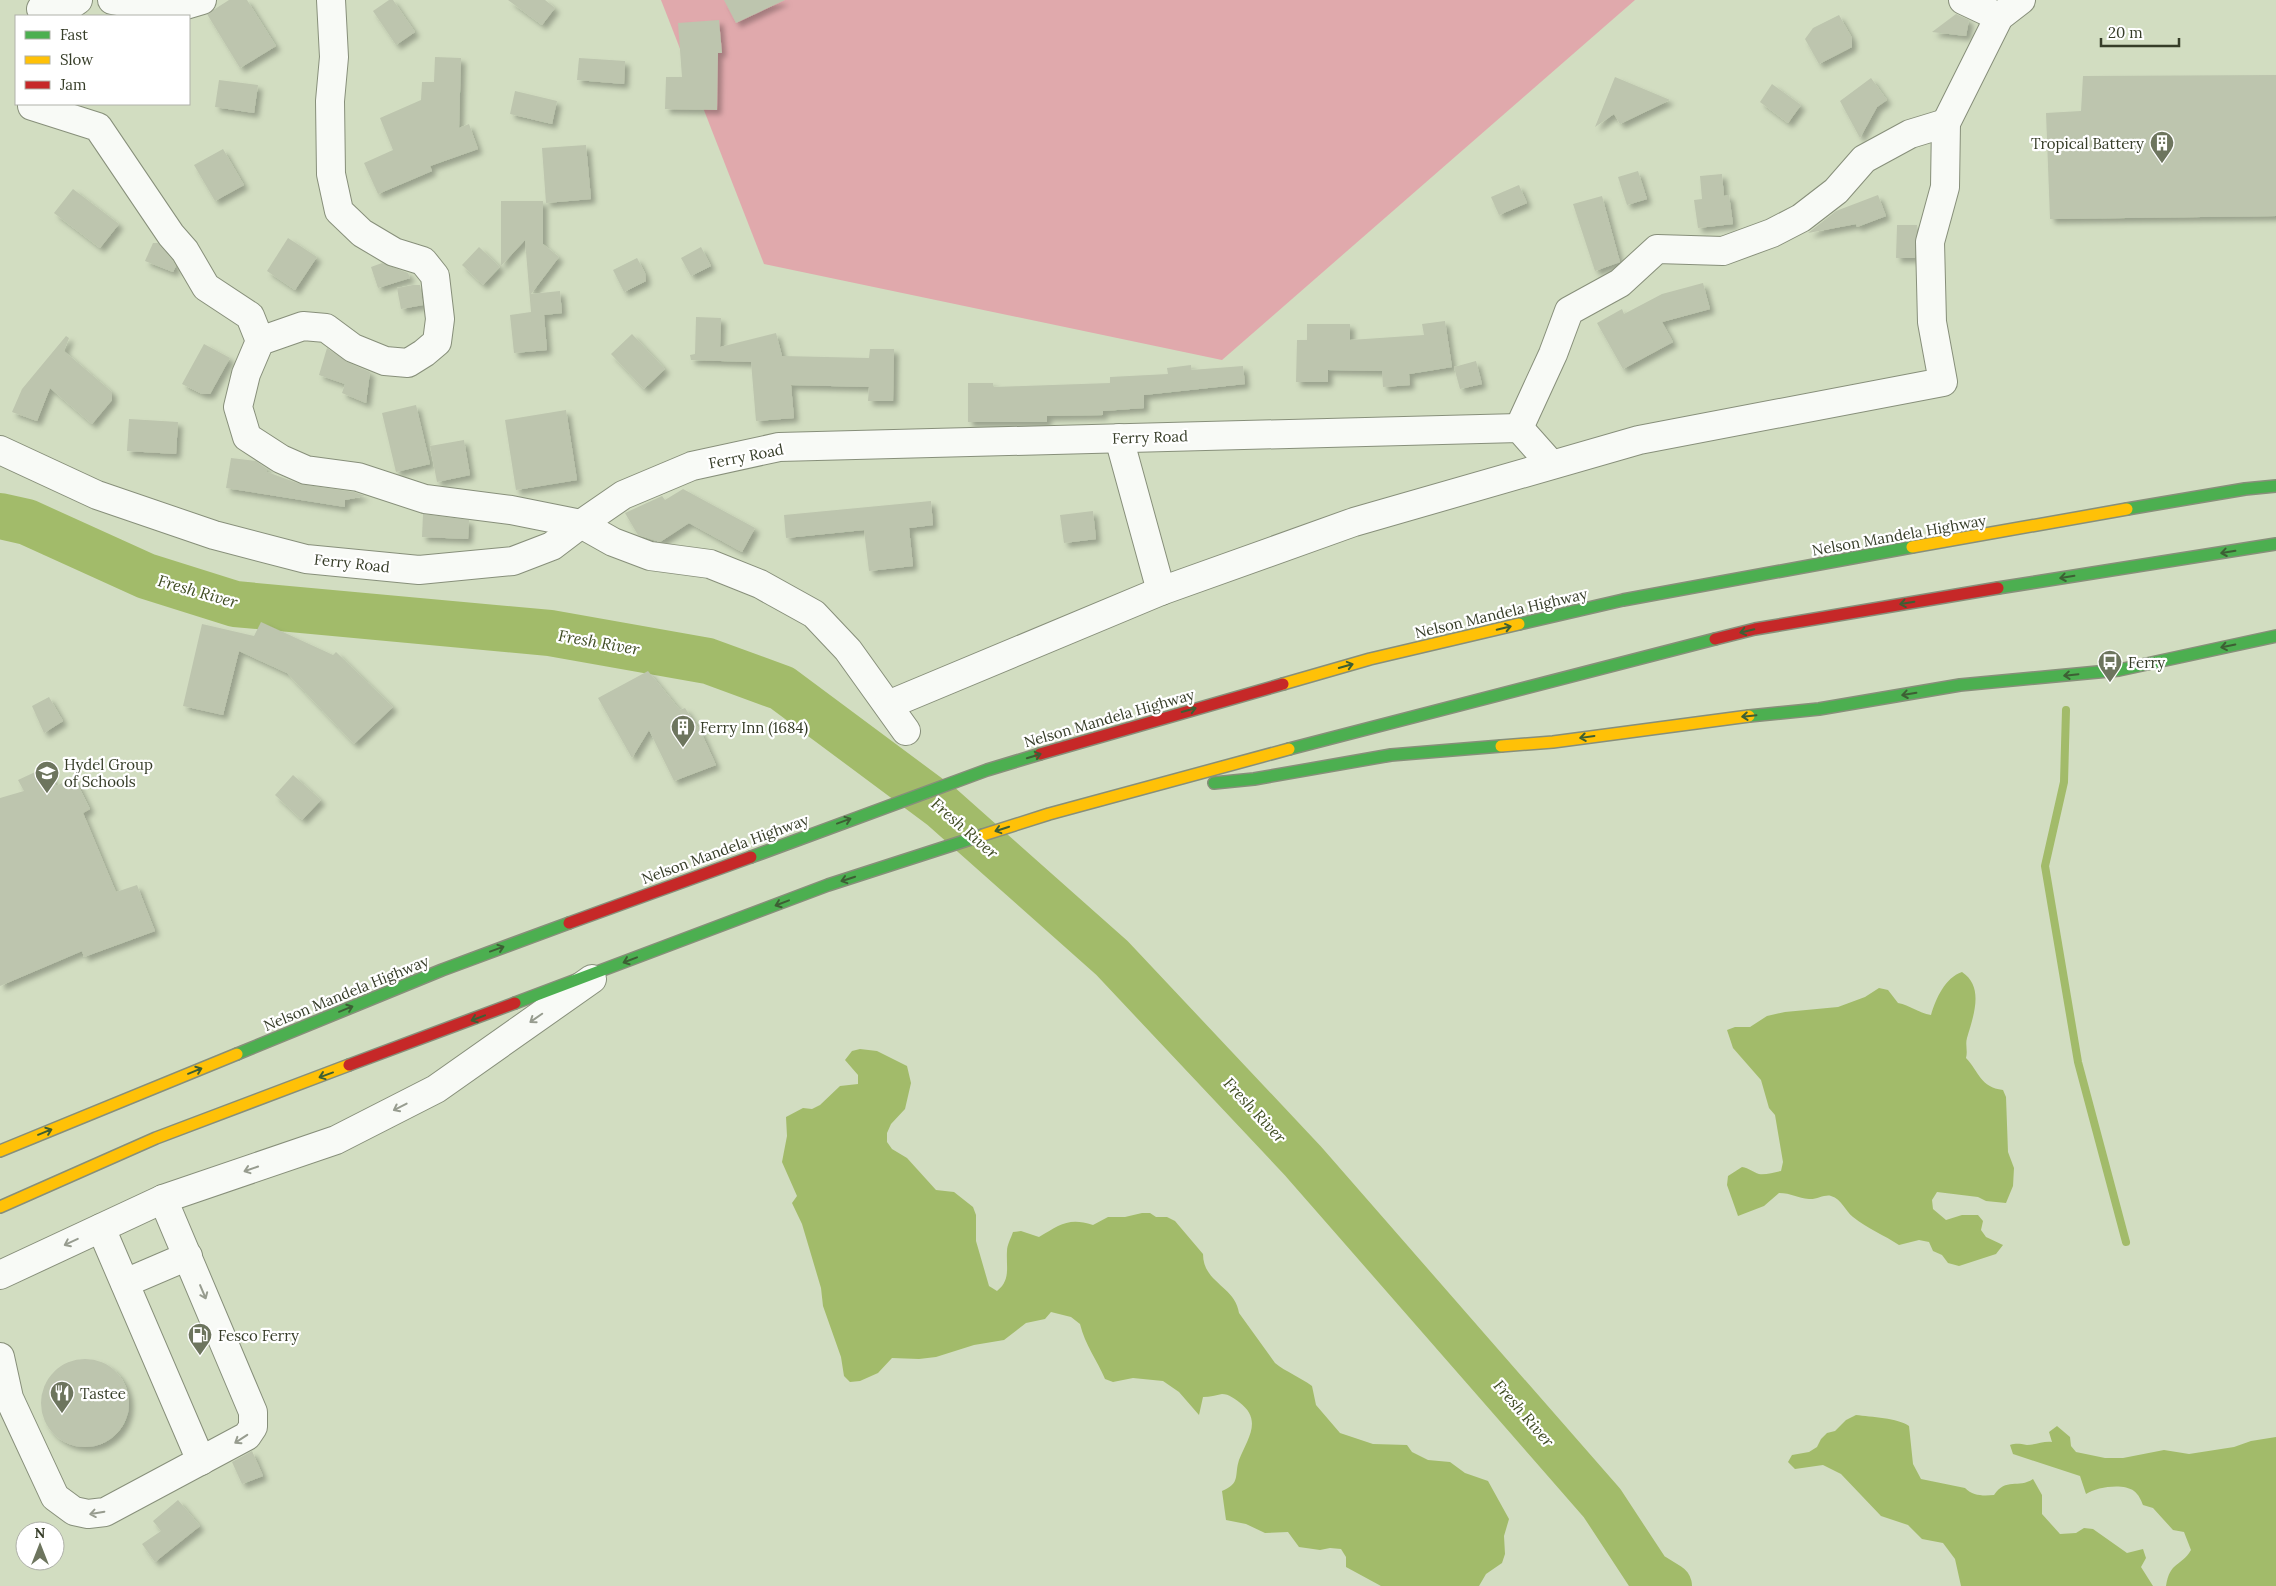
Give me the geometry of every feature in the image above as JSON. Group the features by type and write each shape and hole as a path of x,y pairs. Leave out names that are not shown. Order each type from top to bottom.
{"highway":[{"name":"Nelson Mandela Highway","path":"0,1151 442,970 987,770 1370,659 1613,603 1904,548 2245,489 2276,486"},
{"path":"0,1207 156,1138 828,885 1049,814 1434,711 1755,629 2276,544"},
{"path":"1116,795 1254,778 1391,755 1553,742 1707,720 1819,709 1960,685 2119,670 2276,636"}],"street":[{"path":"41,10 58,14 78,0"},
{"path":"112,0 129,3 155,14 202,0"},
{"path":"260,341 303,326 326,328 353,348 385,361 408,363 437,342 440,319 435,276 423,261 394,252 362,233 339,211 332,174 330,101 334,57 331,0"},
{"path":"1963,0 1999,17"},
{"path":"888,705 1161,591 1354,522 1550,464 1639,440 1944,382 1932,322 1930,242 1945,187 1946,123 1999,17 2021,0"},
{"path":"32,106 98,128 171,235 185,251 206,287 250,316 260,341 246,374 238,407 247,437 281,459 306,470 358,477 425,499 511,510 581,524 613,542 650,556 710,564 760,584 814,614 848,650 906,731"},
{"path":"1550,464 1518,428 1553,354 1569,311 1620,283 1657,248 1723,251 1772,234 1801,218 1836,191 1864,159 1910,134 1946,123"},
{"name":"Ferry Road","path":"0,450 98,495 214,535 306,559 419,570 512,560 552,546 623,495 692,466 779,447 1518,428"},
{"path":"1119,438 1161,591"},
{"path":"0,1275 163,1199 336,1140 436,1089 604,970"},
{"path":"0,1357 9,1398 55,1497 74,1511 88,1514 105,1512 247,1436 254,1427 253,1412 163,1199"},
{"path":"101,1228 201,1461"},
{"path":"124,1283 188,1256"}],"shaded area":[{"path":"661,0 1635,0 1222,360 764,264"},
{"path":"1962,972 1969,978 1975,994 1974,1012 1966,1041 1966,1058 1985,1083 2003,1090 2006,1097 2008,1152 2014,1168 2013,1186 2006,1203 1986,1201 1978,1197 1937,1192 1932,1200 1933,1209 1946,1220 1962,1215 1978,1215 1983,1221 1981,1230 1986,1237 2003,1245 1996,1254 1959,1266 1948,1263 1942,1255 1933,1251 1929,1242 1919,1240 1899,1245 1859,1221 1850,1214 1841,1202 1829,1196 1809,1199 1779,1193 1764,1206 1738,1216 1727,1185 1728,1176 1742,1167 1759,1174 1781,1171 1783,1162 1775,1115 1769,1108 1761,1080 1733,1048 1727,1030 1735,1027 1750,1027 1767,1016 1785,1012 1838,1007 1865,997 1879,988 1888,990 1898,1003 1931,1015 1942,989 1951,979"},
{"path":"860,1049 877,1051 907,1066 911,1083 905,1109 891,1124 887,1133 887,1142 892,1149 907,1158 936,1190 954,1192 973,1207 976,1215 976,1241 989,1286 997,1291 1006,1278 1007,1249 1013,1232 1021,1231 1039,1237 1070,1222 1093,1225 1108,1217 1125,1217 1142,1213 1150,1213 1156,1217 1167,1217 1175,1221 1203,1254 1204,1264 1208,1272 1232,1296 1239,1313 1275,1363 1312,1386 1316,1405 1340,1433 1373,1444 1407,1445 1412,1452 1428,1460 1450,1462 1465,1473 1488,1481 1509,1519 1504,1536 1505,1554 1502,1563 1486,1574 1479,1586 1381,1586 1346,1567 1346,1557 1341,1549 1330,1548 1320,1550 1299,1547 1288,1532 1265,1533 1246,1524 1226,1520 1222,1491 1232,1485 1236,1478 1239,1460 1249,1437 1252,1422 1246,1409 1232,1397 1222,1394 1203,1397 1199,1415 1179,1392 1163,1381 1133,1378 1113,1382 1105,1379 1088,1346 1080,1324 1071,1317 1051,1312 1045,1319 1026,1323 1004,1340 974,1345 936,1357 919,1359 892,1358 878,1373 860,1381 850,1382 844,1376 841,1357 823,1306 821,1288 802,1224 792,1203 797,1196 782,1162 787,1136 786,1117 803,1108 812,1109 820,1105 840,1086 858,1084 858,1075 845,1060 852,1051"},
{"path":"1856,1415 1891,1420 1909,1426 1913,1464 1921,1479 1965,1488 1978,1495 1994,1495 2003,1486 2028,1482 2033,1479 2042,1495 2042,1514 2060,1534 2076,1533 2084,1528 2093,1529 2127,1553 2143,1549 2146,1558 2141,1567 2153,1586 1961,1586 1955,1559 1943,1543 1922,1539 1908,1525 1881,1516 1841,1474 1823,1465 1795,1469 1788,1462 1792,1455 1809,1452 1817,1447 1827,1433 1835,1431 1846,1420"},
{"path":"2057,1426 2070,1437 2071,1446 2076,1452 2105,1458 2123,1458 2164,1450 2189,1454 2234,1447 2251,1441 2276,1437 2276,1586 2166,1586 2170,1572 2191,1550 2184,1532 2173,1530 2153,1508 2143,1505 2141,1499 2134,1491 2123,1487 2110,1487 2097,1489 2086,1494 2080,1476 2013,1454 2010,1445 2052,1442 2049,1432"}],"building":[{"path":"229,0 247,0 276,46 240,68 207,14"},
{"path":"389,0 393,0 415,32 396,45 373,11"},
{"path":"508,0 545,0 555,8 542,25"},
{"path":"724,0 785,0 736,23"},
{"path":"1956,14 1969,20 1966,36 1932,32"},
{"path":"1839,15 1852,38 1852,47 1819,64 1805,39 1813,28"},
{"path":"719,20 722,53 718,53 717,110 665,109 666,77 682,77 678,23"},
{"path":"435,57 461,58 459,128 469,124 478,149 430,166 432,171 378,194 364,163 393,150 380,118 421,100 422,82 434,82"},
{"path":"579,58 625,61 624,84 577,80"},
{"name":"Tropical Battery","path":"2276,75 2276,216 2050,219 2046,113 2081,111 2083,76"},
{"path":"1615,77 1670,100 1620,124 1614,114 1595,127"},
{"path":"1871,78 1887,100 1877,107 1860,138 1840,101"},
{"path":"219,80 258,85 254,113 215,107"},
{"path":"1772,84 1801,105 1788,123 1760,102"},
{"path":"515,91 557,101 552,124 510,114"},
{"path":"586,145 591,199 546,203 542,148"},
{"path":"223,149 244,185 215,201 194,165"},
{"path":"1638,171 1647,199 1627,205 1618,177"},
{"path":"1722,174 1724,196 1729,195 1733,224 1698,228 1694,200 1702,199 1700,176"},
{"path":"1519,185 1527,203 1499,215 1491,197"},
{"path":"73,189 119,224 100,248 54,213"},
{"path":"1878,195 1886,216 1857,227 1856,224 1808,233 1836,211"},
{"path":"1602,196 1620,262 1595,271 1573,204"},
{"path":"501,201 543,201 543,244 559,257 531,294 560,291 562,313 544,315 547,350 514,353 510,315 531,312 525,240 501,266"},
{"path":"1897,225 1917,225 1915,258 1896,258"},
{"path":"288,238 317,257 295,290 267,271"},
{"path":"153,243 158,243 172,260 176,266 173,272 145,261"},
{"path":"479,247 500,267 483,285 462,265"},
{"path":"701,247 711,266 691,276 681,258"},
{"path":"637,258 645,273 646,281 624,292 613,270"},
{"path":"382,263 408,273 410,278 378,288 371,267"},
{"path":"1703,283 1710,309 1662,322 1673,342 1623,369 1597,323 1622,309 1624,314 1662,294"},
{"path":"420,285 423,305 401,309 397,288"},
{"path":"696,317 721,318 720,347 776,333 782,356 869,358 870,349 894,349 893,401 868,401 869,387 791,385 794,418 756,421 751,362 691,360 690,355 695,354"},
{"path":"1445,321 1452,367 1409,374 1410,385 1383,387 1382,371 1328,370 1328,382 1296,382 1297,340 1307,340 1307,324 1350,324 1350,340 1424,335 1422,324"},
{"path":"632,334 665,369 644,389 611,354"},
{"path":"66,336 69,338 64,351 112,392 112,400 92,424 50,388 37,421 12,412 22,389"},
{"path":"204,344 230,358 210,394 202,394 182,384"},
{"path":"327,348 347,362 370,372 366,403 342,393 345,384 319,375"},
{"path":"1476,361 1482,384 1460,389 1454,367"},
{"path":"1191,365 1191,370 1243,366 1245,384 1144,395 1144,408 1103,411 1103,415 1047,416 1047,422 968,422 968,383 993,383 993,387 1110,383 1110,377 1168,374 1167,368"},
{"path":"416,405 430,464 396,472 382,413"},
{"path":"566,410 577,480 516,490 505,420"},
{"path":"129,419 178,422 176,454 127,451"},
{"path":"464,440 470,475 437,482 430,446"},
{"path":"231,458 256,461 267,469 267,472 300,484 354,492 365,496 345,500 345,507 226,488"},
{"path":"683,489 755,528 742,552 689,523 660,542 638,535 625,513 662,496 665,500"},
{"path":"931,501 933,525 909,528 913,566 869,571 864,530 786,538 784,515"},
{"path":"1093,511 1096,539 1064,543 1060,515"},
{"path":"423,514 469,520 468,539 422,537"},
{"path":"261,622 333,655 336,652 393,707 354,744 287,673 239,651 223,715 183,706 202,624 254,636"},
{"path":"648,671 680,710 685,708 701,732 716,765 674,781 649,730 632,758 598,698"},
{"path":"49,697 63,721 44,733 32,706"},
{"path":"46,767 56,786 74,777 90,809 83,813 116,892 137,885 155,931 84,957 82,951 0,986 0,798 24,791 18,780"},
{"path":"293,775 321,800 302,820 275,795"},
{"path":"85,1359 102,1362 116,1372 126,1386 129,1403 126,1420 116,1434 102,1444 85,1447 68,1444 54,1434 44,1420 41,1403 44,1386 54,1372 68,1362"},
{"path":"252,1451 263,1476 242,1484 232,1462"},
{"path":"178,1500 200,1526 155,1562 142,1544 161,1531 153,1521"}],"waterway":[{"name":"Fresh River","path":"0,516 27,522 146,576 235,604 550,633 708,661 782,688 942,807 1112,958 1303,1161 1602,1503 1648,1573 1669,1586"},
{"path":"2066,710 2064,782 2045,866 2078,1062 2126,1242"}],"traffic: fast":[{"path":"2127,509 2245,489 2276,486"},
{"path":"1998,588 2276,544"},
{"path":"1519,624 1623,600 1912,547"},
{"path":"1749,716 1819,709 1960,685 2119,670 2276,636"},
{"path":"1289,749 1715,639"},
{"path":"1214,783 1254,779 1391,755 1501,746"},
{"path":"751,857 987,770 1040,754"},
{"path":"515,1003 828,885 983,835"},
{"path":"237,1054 442,970 569,923"}],"traffic: slow":[{"path":"1912,547 2127,509"},
{"path":"1283,684 1370,659 1519,624"},
{"path":"1501,746 1553,742 1749,716"},
{"path":"983,835 1049,814 1289,749"},
{"path":"0,1151 237,1054"},
{"path":"0,1207 156,1138 349,1065"}],"traffic: jam":[{"path":"1715,639 1755,629 1998,588"},
{"path":"1040,754 1283,684"},
{"path":"569,923 751,857"},
{"path":"349,1065 515,1003"}],"place":[{"name":"Tropical Battery","path":"2162,164"},
{"name":"Ferry","path":"2110,683"},
{"name":"Ferry Inn (1684)","path":"683,748"},
{"name":"Hydel Group of Schools","path":"47,794"},
{"name":"Fesco Ferry","path":"200,1356"},
{"name":"Tastee","path":"62,1414"}]}
